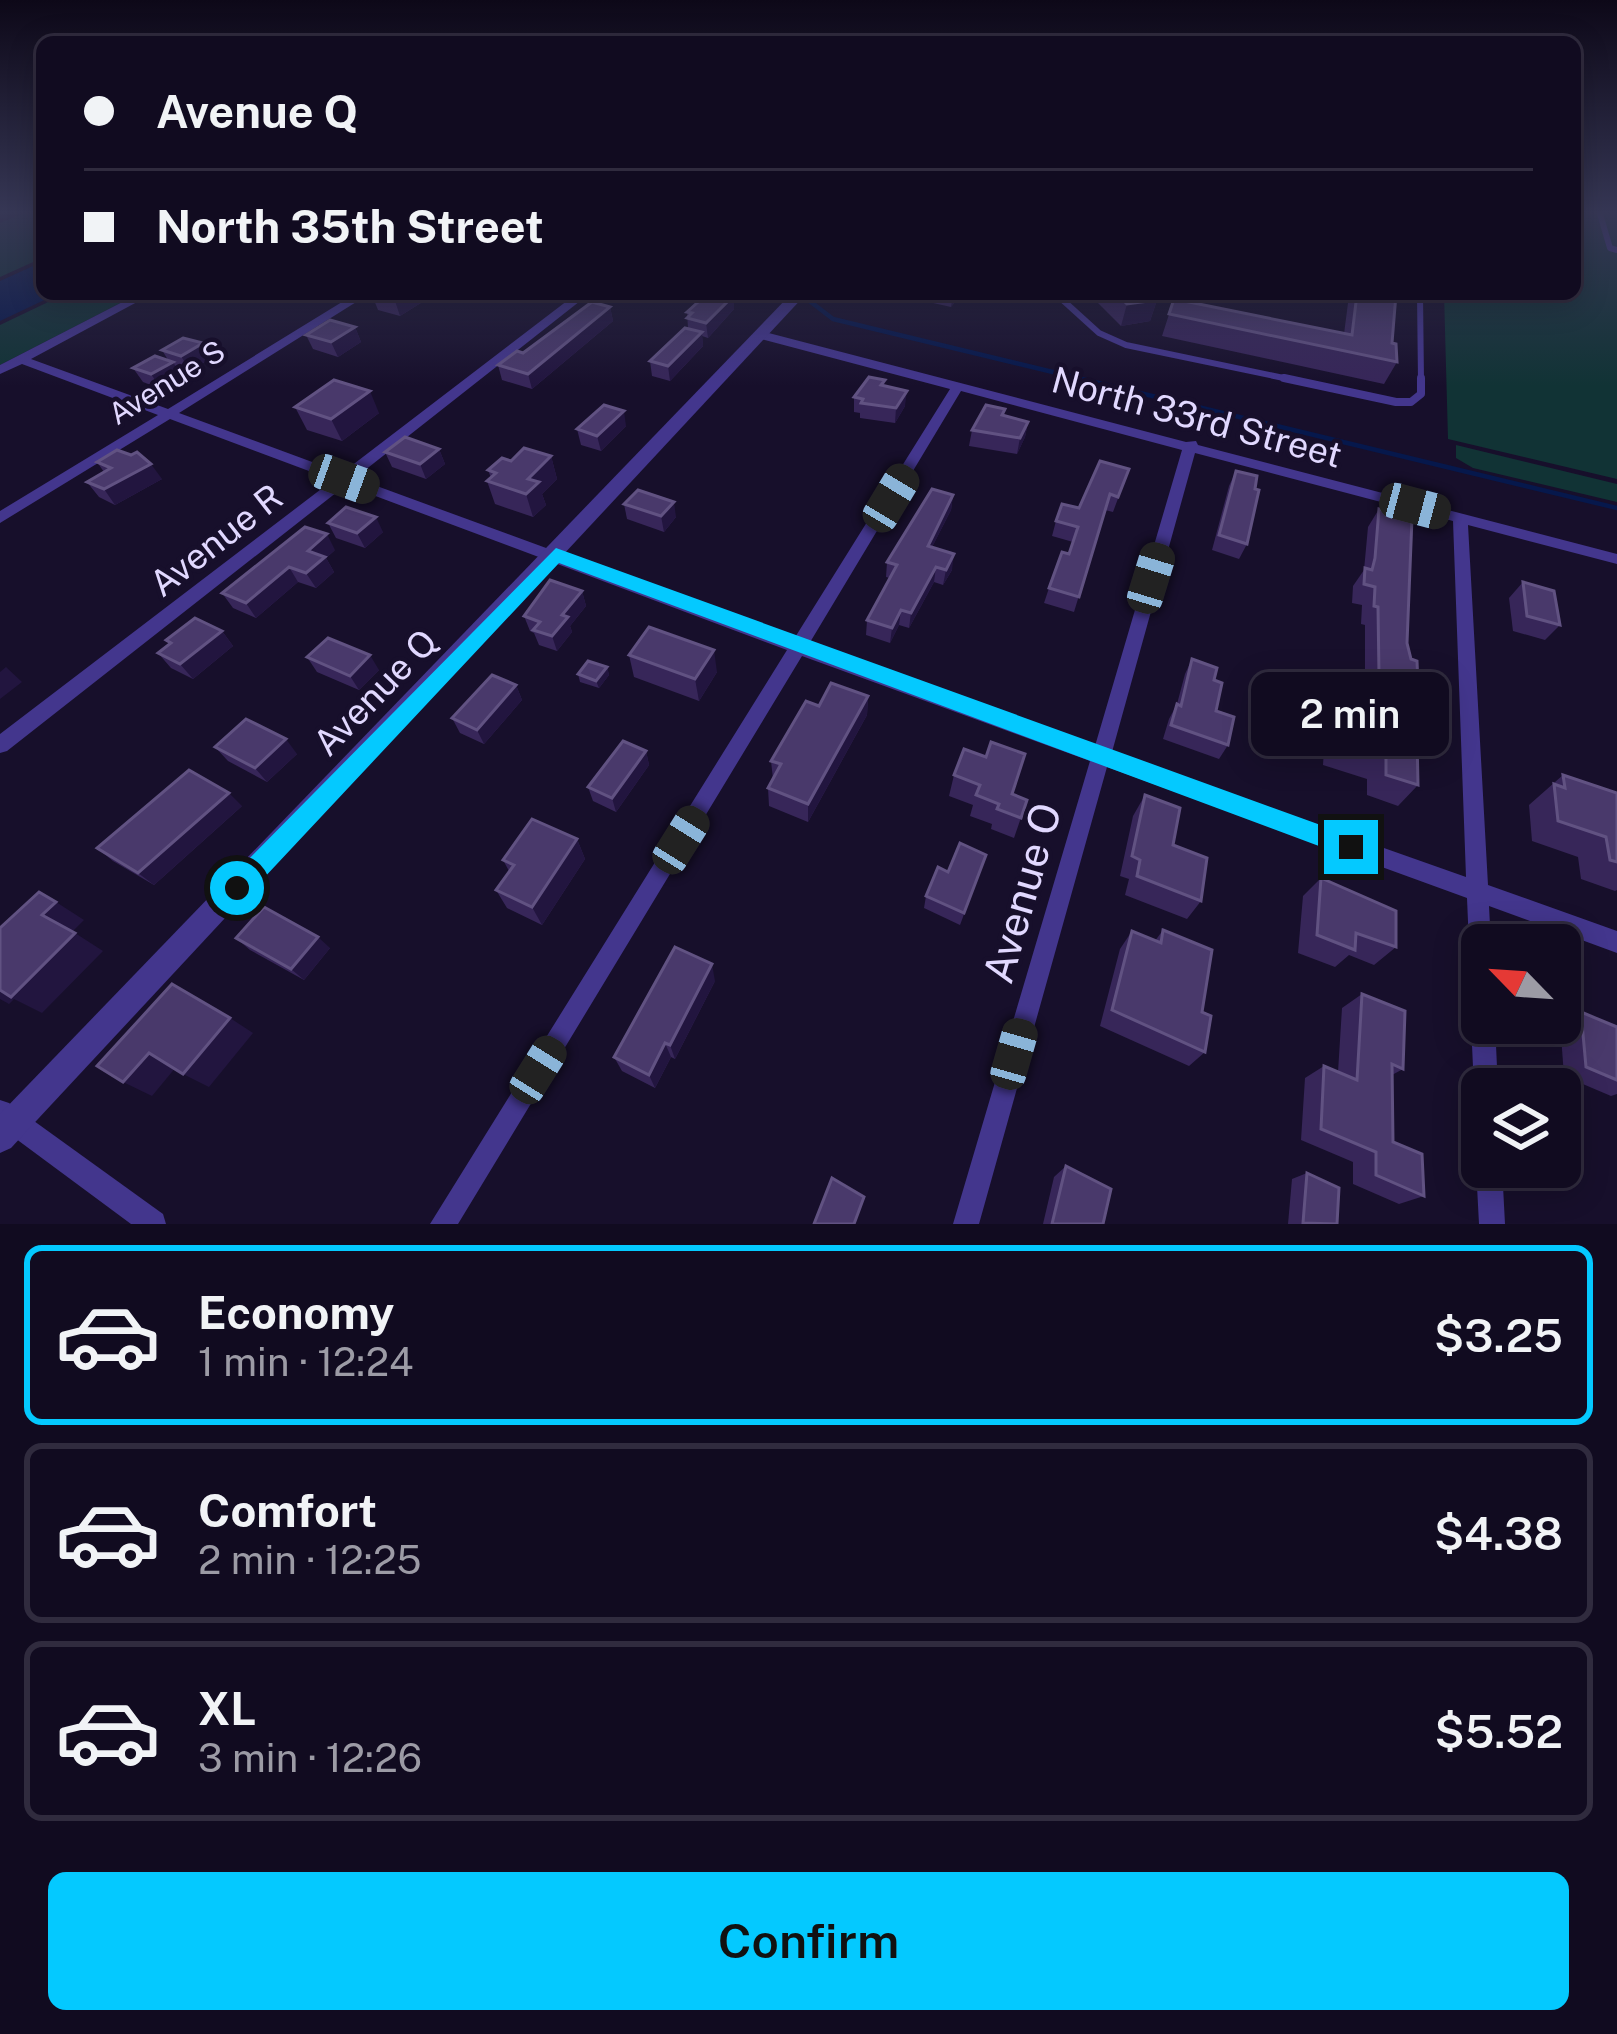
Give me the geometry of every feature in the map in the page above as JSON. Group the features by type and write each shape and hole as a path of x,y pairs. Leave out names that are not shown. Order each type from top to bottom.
{"street":[{"path":"0,370 134,300"},
{"name":"Avenue S","path":"0,518 353,300"},
{"name":"Avenue R","path":"0,745 575,300"},
{"name":"Avenue Q","path":"5,1124 556,555 793,300"},
{"name":"North 33rd Street","path":"760,335 1617,559"},
{"path":"21,359 800,648 1617,943"},
{"path":"443,1224 959,386"},
{"name":"Avenue O","path":"966,1224 1191,444"},
{"path":"1460,518 1479,924"},
{"path":"5,1124 153,1224"},
{"path":"1491,1188 1492,1224"}],"lane":[{"path":"1063,300 1099,333 1126,345 1411,402 1421,394 1420,300"}],"green space":[{"path":"1581,271 1617,271 1617,479 1448,439 1444,300 1581,300"},
{"path":"52,300 126,300 0,365 0,325"},
{"path":"1456,445 1617,484 1617,502 1473,468 1456,458"}],"shaded area":[{"path":"22,271 36,271 36,300 44,300 0,321 0,281"}],"building":[{"path":"700,300 729,300 706,323 687,318 692,313 687,312"},
{"path":"1174,300 1179,300 1352,335 1356,300 1396,300 1392,343 1396,344 1397,362 1169,314"},
{"path":"592,302 610,307 528,374 498,365 517,351 523,353"},
{"path":"330,320 355,327 331,342 306,335"},
{"path":"685,328 702,332 668,366 650,361"},
{"path":"183,338 203,343 181,356 162,350"},
{"path":"155,356 173,362 151,374 133,368"},
{"path":"869,377 907,391 896,408 861,403 863,399 854,397"},
{"path":"334,380 370,391 331,419 295,407"},
{"path":"604,405 624,411 597,436 577,429"},
{"path":"986,405 1028,422 1020,438 972,430"},
{"path":"405,437 439,449 420,464 385,452"},
{"path":"524,448 551,456 528,479 539,482 526,494 487,481 496,473 488,470 502,458 511,461"},
{"path":"117,450 137,452 151,464 104,489 87,482 111,468 97,462"},
{"path":"1100,461 1129,469 1118,497 1110,494 1079,597 1049,588 1062,552 1069,554 1078,527 1056,521 1062,504 1079,508"},
{"path":"1236,471 1257,476 1255,489 1259,490 1247,544 1219,535"},
{"path":"932,489 953,495 928,546 954,554 946,570 936,567 911,613 901,610 892,628 867,620 897,565 887,562"},
{"path":"638,490 674,502 661,516 624,504"},
{"path":"346,507 376,517 357,533 328,523"},
{"path":"1379,509 1412,518 1407,643 1411,659 1417,661 1418,685 1379,674 1375,587 1364,584 1365,568 1372,570 1375,558"},
{"path":"305,527 327,534 308,551 325,557 306,573 289,567 246,603 222,593"},
{"path":"550,580 582,591 552,636 533,630 540,622 524,616"},
{"path":"1523,582 1554,591 1560,625 1527,616"},
{"path":"195,618 222,631 180,664 158,653 171,643 166,640"},
{"path":"649,627 714,650 695,679 629,655"},
{"path":"328,638 370,655 350,676 307,657"},
{"path":"1192,659 1217,668 1214,680 1222,683 1216,711 1234,717 1228,745 1171,725 1177,704 1181,706"},
{"path":"588,661 607,667 596,681 578,674"},
{"path":"492,675 516,685 477,730 452,718"},
{"path":"831,683 868,696 808,804 768,788 781,764 771,761 806,701 819,706"},
{"path":"1349,707 1392,720 1392,729 1417,737 1418,785 1386,775 1386,758 1340,744 1342,712 1349,714"},
{"path":"246,719 286,739 255,768 215,747"},
{"path":"623,741 646,751 612,798 588,787"},
{"path":"991,742 1025,754 1012,794 1027,800 1021,818 976,795 980,785 954,775 964,749 986,757"},
{"path":"189,770 229,793 138,873 97,848"},
{"path":"1563,775 1617,793 1617,862 1610,860 1606,837 1558,821 1554,784 1565,788"},
{"path":"1145,795 1180,808 1173,845 1207,858 1201,901 1137,876 1140,860 1132,856"},
{"path":"532,819 577,839 532,907 496,890 514,865 503,860"},
{"path":"960,843 986,855 964,913 926,896 938,867 948,872"},
{"path":"1321,878 1396,911 1396,947 1356,933 1355,950 1317,935"},
{"path":"39,892 56,902 42,915 75,933 11,997 0,990 0,928"},
{"path":"264,907 318,937 291,969 236,938"},
{"path":"1163,930 1212,950 1202,1012 1211,1016 1205,1052 1112,1010 1132,931 1161,943"},
{"path":"675,947 712,964 649,1075 614,1057"},
{"path":"172,984 230,1018 183,1074 149,1053 123,1082 97,1066"},
{"path":"1362,994 1405,1011 1403,1069 1392,1064 1393,1142 1422,1154 1424,1196 1376,1175 1376,1152 1321,1129 1324,1066 1357,1080"},
{"path":"1581,1012 1617,1027 1617,1080 1586,1067"},
{"path":"1066,1166 1111,1189 1103,1224 1052,1224"},
{"path":"1307,1173 1339,1188 1337,1224 1303,1223"},
{"path":"832,1178 864,1197 854,1224 814,1224"}],"waterway":[{"path":"808,300 833,319 1617,508"}],"route":[{"path":"237,888 556,555 1351,847"}]}
